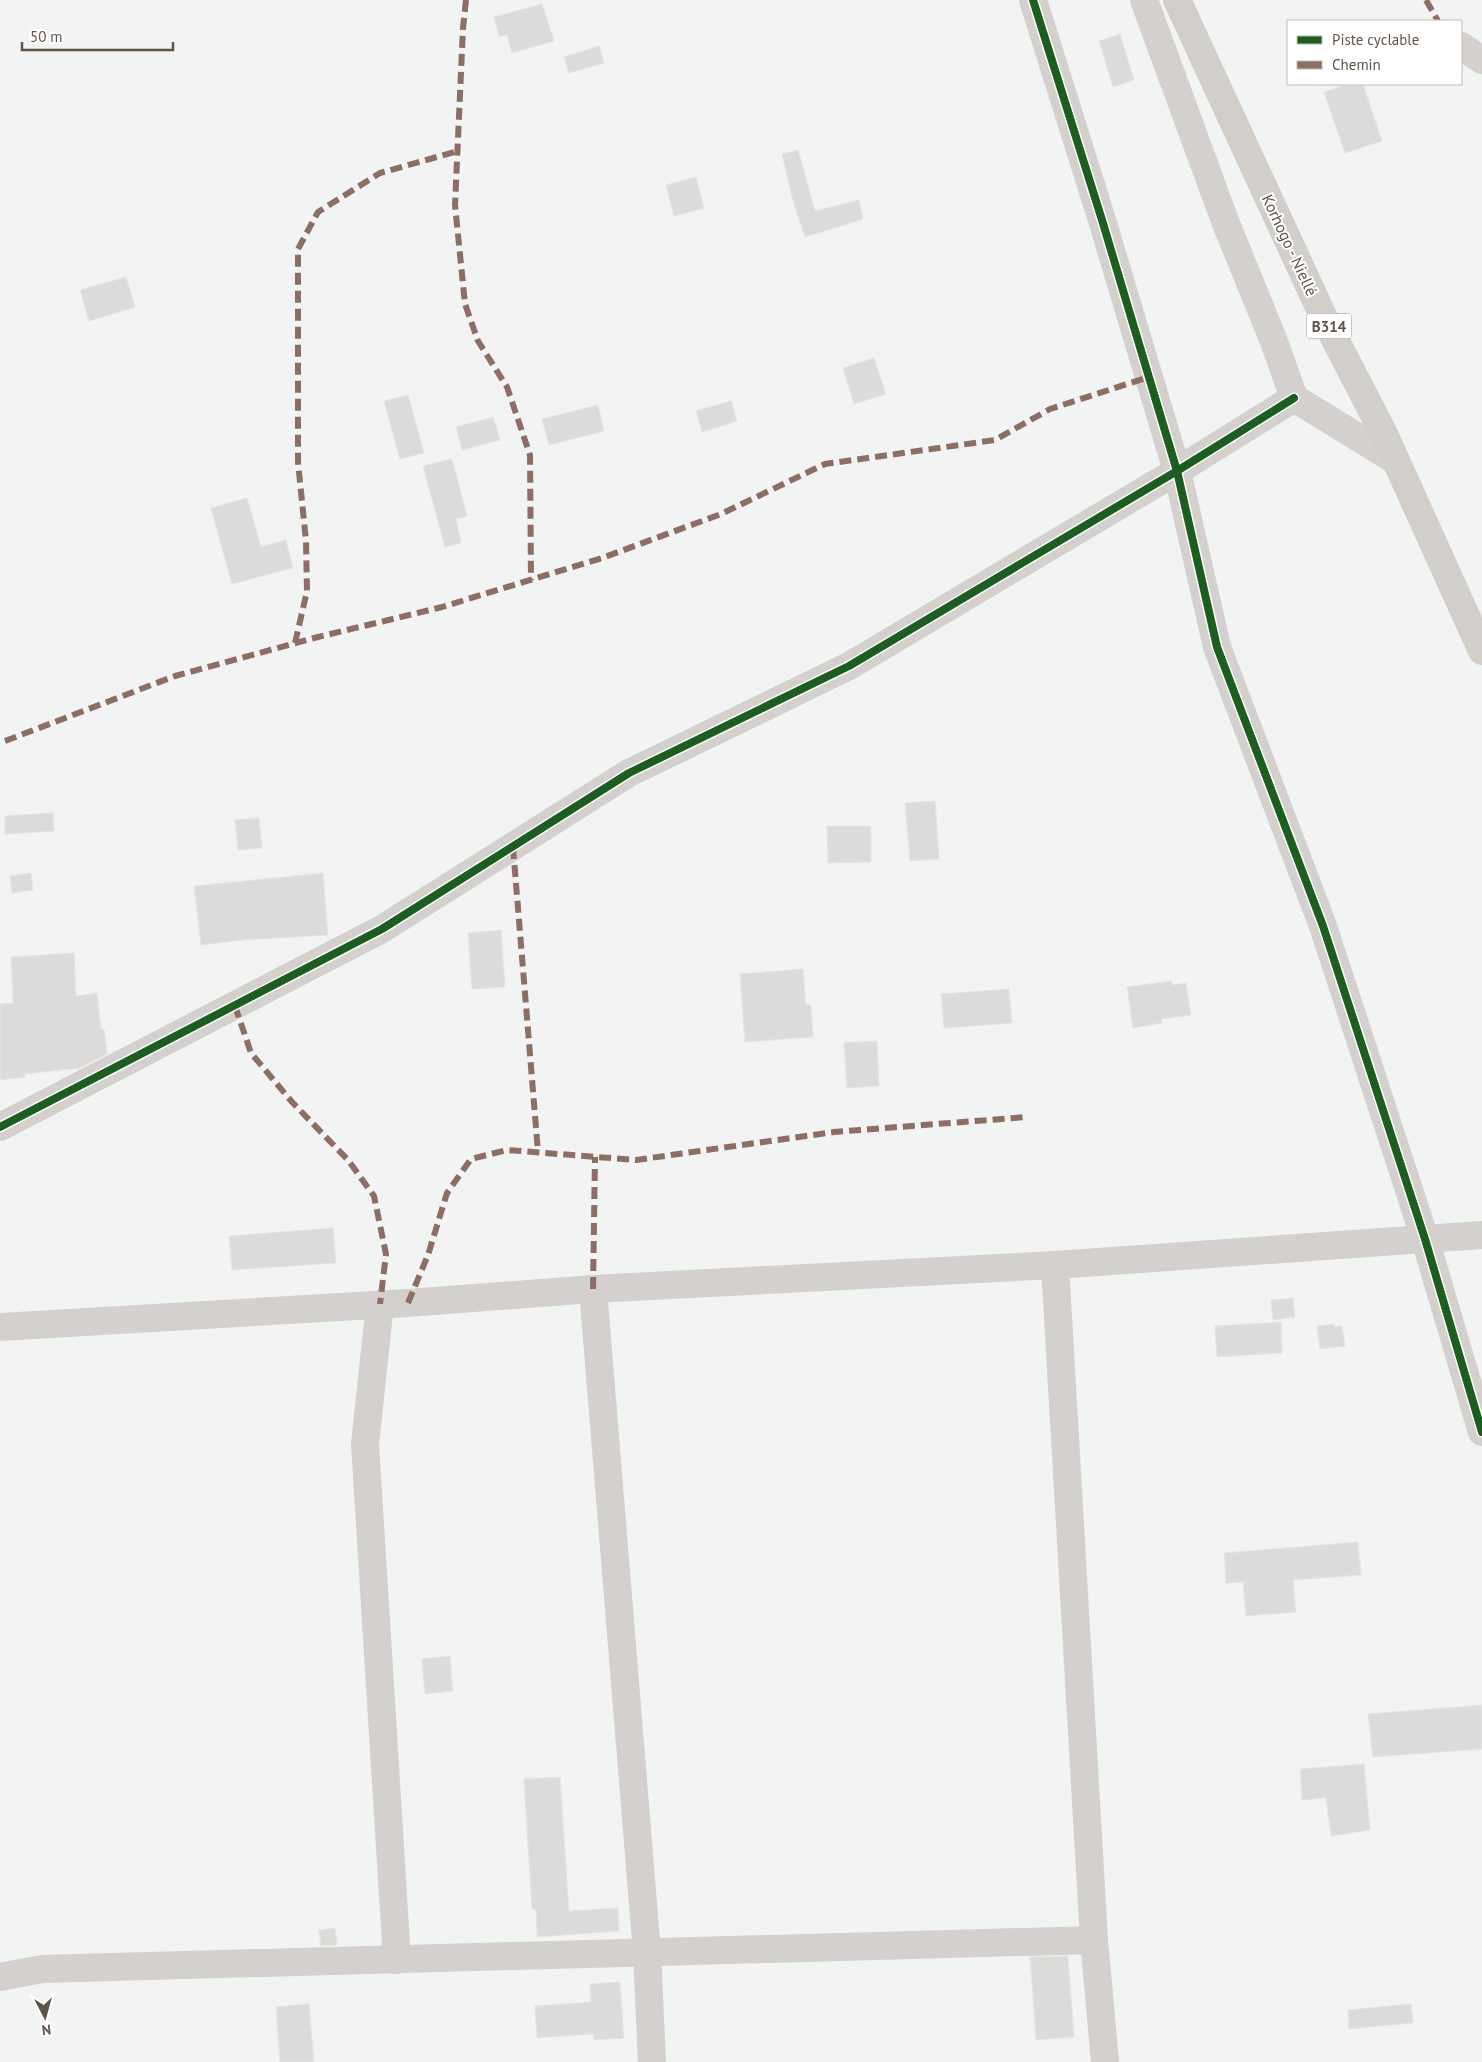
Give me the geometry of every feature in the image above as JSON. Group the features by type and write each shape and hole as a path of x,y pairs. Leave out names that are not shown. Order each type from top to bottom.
{"main road":[{"name":"Korhogo - Niellé","path":"1177,0 1324,318 1395,460 1482,651"}],"street":[{"path":"1033,0 1102,220 1177,471 1216,647 1323,926 1425,1239 1482,1432"},
{"path":"1144,0 1225,221 1273,339 1294,398 1395,460"},
{"path":"1462,47 1482,60"},
{"path":"0,1127 382,930 629,773 849,666 1177,471 1294,398"},
{"path":"0,1327 593,1289 1055,1265 1482,1235"},
{"path":"1055,1265 1094,1940 1104,2062"},
{"path":"593,1289 647,1953 652,2062"},
{"path":"380,1304 365,1444 397,1960"},
{"path":"0,1976 42,1969 1094,1940"}],"building":[{"path":"542,4 554,41 512,53 507,35 499,36 494,17"},
{"path":"1120,34 1134,80 1113,87 1099,41"},
{"path":"599,46 604,63 569,73 564,57"},
{"path":"1345,85 1363,85 1382,141 1345,153 1324,92"},
{"path":"798,150 815,211 859,200 863,219 805,237 793,201 782,154"},
{"path":"696,177 704,208 674,216 666,185"},
{"path":"126,277 135,307 89,321 80,290"},
{"path":"874,358 886,394 854,404 843,368"},
{"path":"408,395 424,453 400,459 384,401"},
{"path":"731,401 737,421 702,432 696,411"},
{"path":"598,405 604,431 549,445 542,419"},
{"path":"493,417 500,440 462,450 456,427"},
{"path":"452,459 467,516 456,519 461,543 445,547 423,466"},
{"path":"247,498 261,547 286,540 293,568 232,584 211,508"},
{"path":"935,801 939,859 910,861 905,803"},
{"path":"53,813 54,831 5,834 5,816"},
{"path":"259,818 262,848 238,850 235,820"},
{"path":"827,826 871,826 871,862 828,863"},
{"path":"31,873 33,890 12,893 10,876"},
{"path":"323,873 328,935 243,940 201,945 194,886"},
{"path":"501,930 505,987 472,989 468,933"},
{"path":"74,953 76,996 97,993 101,1029 104,1029 107,1054 80,1068 24,1074 25,1077 0,1080 0,1004 13,1003 11,957"},
{"path":"803,969 806,1005 811,1005 813,1037 745,1042 740,974"},
{"path":"1171,981 1172,985 1186,983 1191,1015 1161,1019 1162,1023 1133,1028 1127,987"},
{"path":"1009,989 1012,1023 944,1028 941,994"},
{"path":"877,1041 879,1086 847,1088 844,1043"},
{"path":"333,1228 336,1263 232,1270 229,1236"},
{"path":"1293,1298 1295,1317 1273,1320 1271,1300"},
{"path":"1281,1322 1282,1353 1217,1357 1215,1326"},
{"path":"1334,1324 1334,1327 1342,1326 1345,1346 1320,1349 1317,1326"},
{"path":"1358,1542 1361,1575 1293,1580 1296,1612 1246,1616 1243,1582 1226,1583 1224,1553"},
{"path":"450,1656 453,1691 425,1694 422,1659"},
{"path":"1482,1705 1482,1749 1373,1757 1368,1714"},
{"path":"1364,1764 1370,1830 1331,1836 1326,1798 1302,1800 1300,1769"},
{"path":"560,1777 569,1911 618,1908 619,1931 537,1937 536,1909 532,1909 524,1779"},
{"path":"335,1928 337,1945 321,1946 319,1930"},
{"path":"1068,1956 1074,2037 1036,2040 1030,1957"},
{"path":"620,1982 624,2038 594,2040 593,2034 537,2038 535,2006 591,2002 590,1984"},
{"path":"309,2004 314,2062 280,2062 276,2007"},
{"path":"1411,2004 1413,2023 1349,2029 1348,2010"}],"marked path":[{"path":"466,0 455,205 465,304 478,341 507,387 530,455 531,580"},
{"path":"1426,0 1437,20"},
{"path":"295,643 307,591 306,541 298,462 298,249 318,212 380,173 458,151"},
{"path":"5,741 175,676 314,638 442,607 602,558 721,514 825,464 995,440 1050,409 1149,377"},
{"path":"513,847 538,1152"},
{"path":"235,1006 251,1053 292,1102 348,1160 374,1196 386,1254 380,1304"},
{"path":"408,1303 428,1255 447,1193 471,1159 507,1150 636,1160 834,1132 1027,1117"},
{"path":"593,1289 595,1157"}],"cycle path":[{"path":"1033,0 1102,220 1177,471 1217,647 1323,926 1425,1239 1482,1432"},
{"path":"0,1127 382,929 629,773 849,666 1177,471 1294,398"}]}
